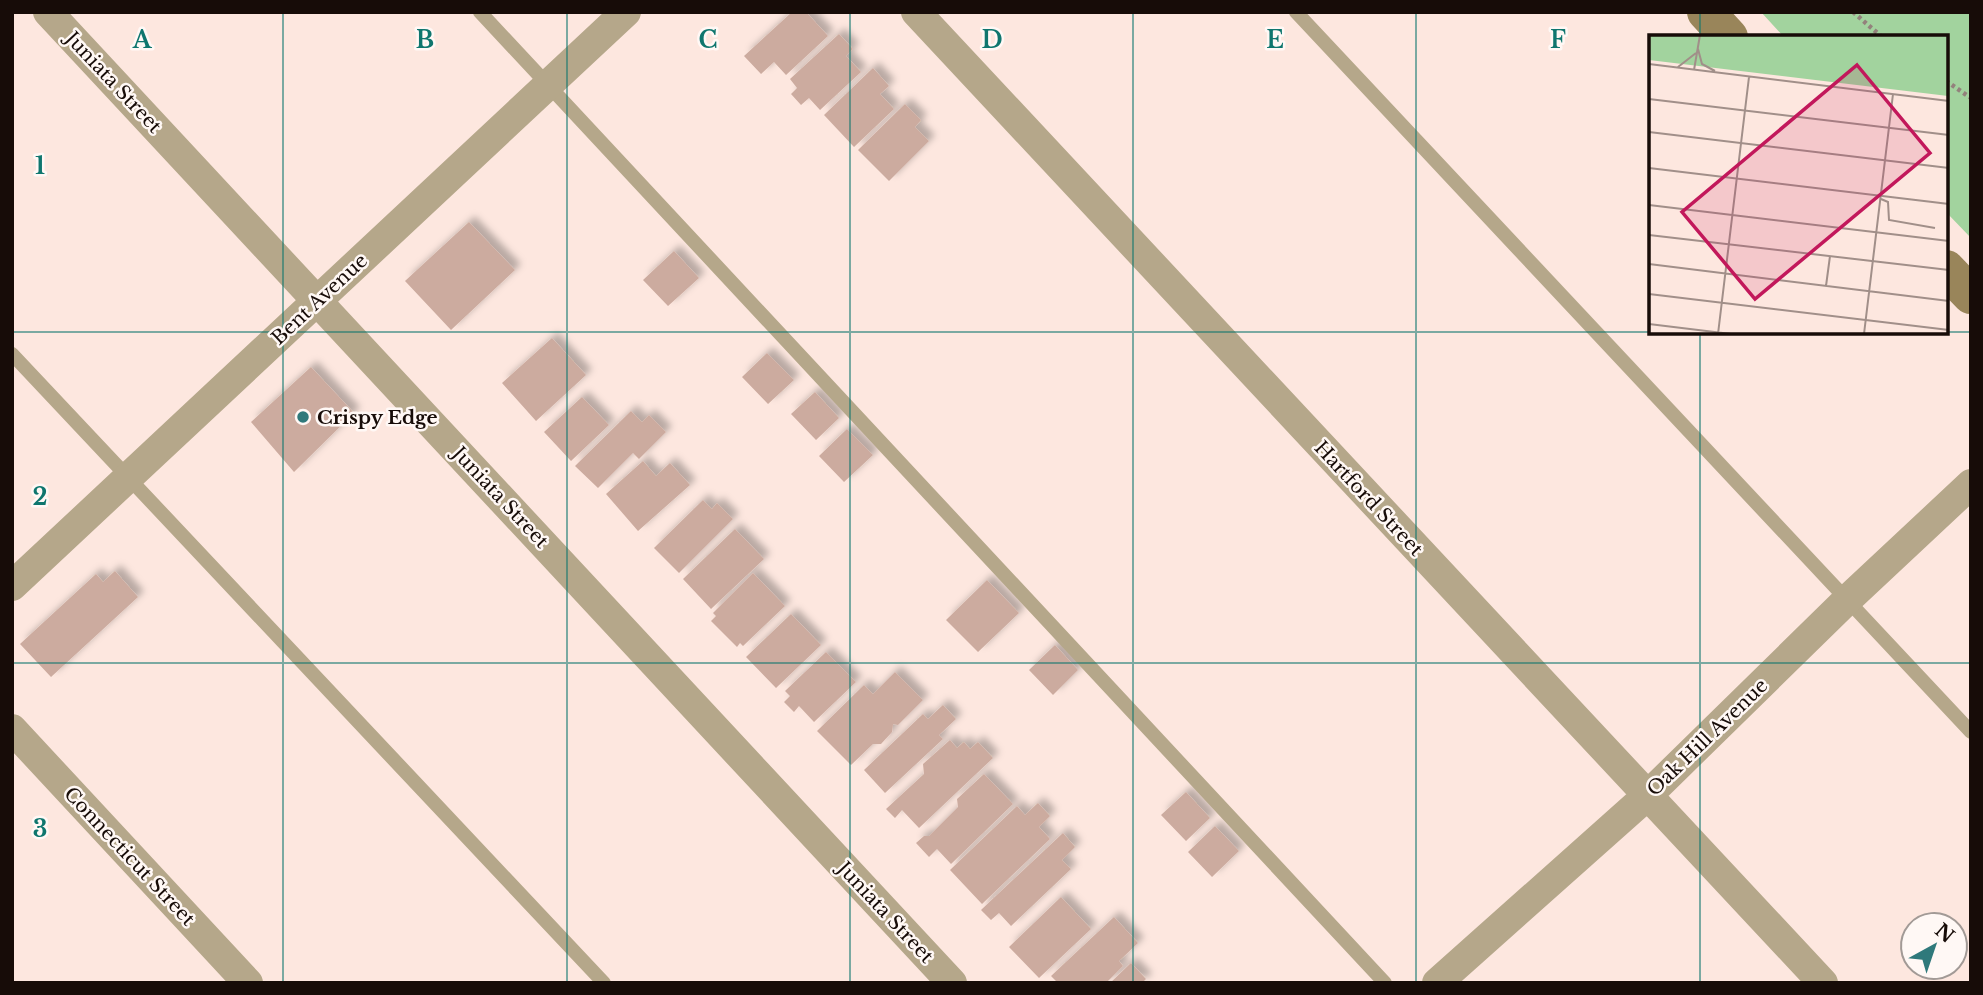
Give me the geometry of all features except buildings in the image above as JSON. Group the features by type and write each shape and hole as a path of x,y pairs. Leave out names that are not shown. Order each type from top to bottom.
{"main road":[{"path":"1706,12 1727,35"},
{"path":"1948,271 1971,295"}],"street":[{"name":"Juniata Street","path":"48,12 952,983"},
{"name":"Bent Avenue","path":"12,586 626,12"},
{"name":"Hartford Street","path":"916,12 1823,983"},
{"name":"Oak Hill Avenue","path":"1437,983 1648,795 1847,600 1971,484"},
{"name":"Connecticut Street","path":"12,729 248,983"}],"lane":[{"path":"480,12 1385,983"},
{"path":"1296,12 1971,732"},
{"path":"12,354 604,983"}],"path":[{"path":"1853,12 1880,35"},
{"path":"1948,82 1971,98"}],"green space":[{"path":"1761,12 1971,12 1971,238 1948,214 1948,35 1782,35"}],"place":[{"name":"Crispy Edge","path":"303,417"}]}
